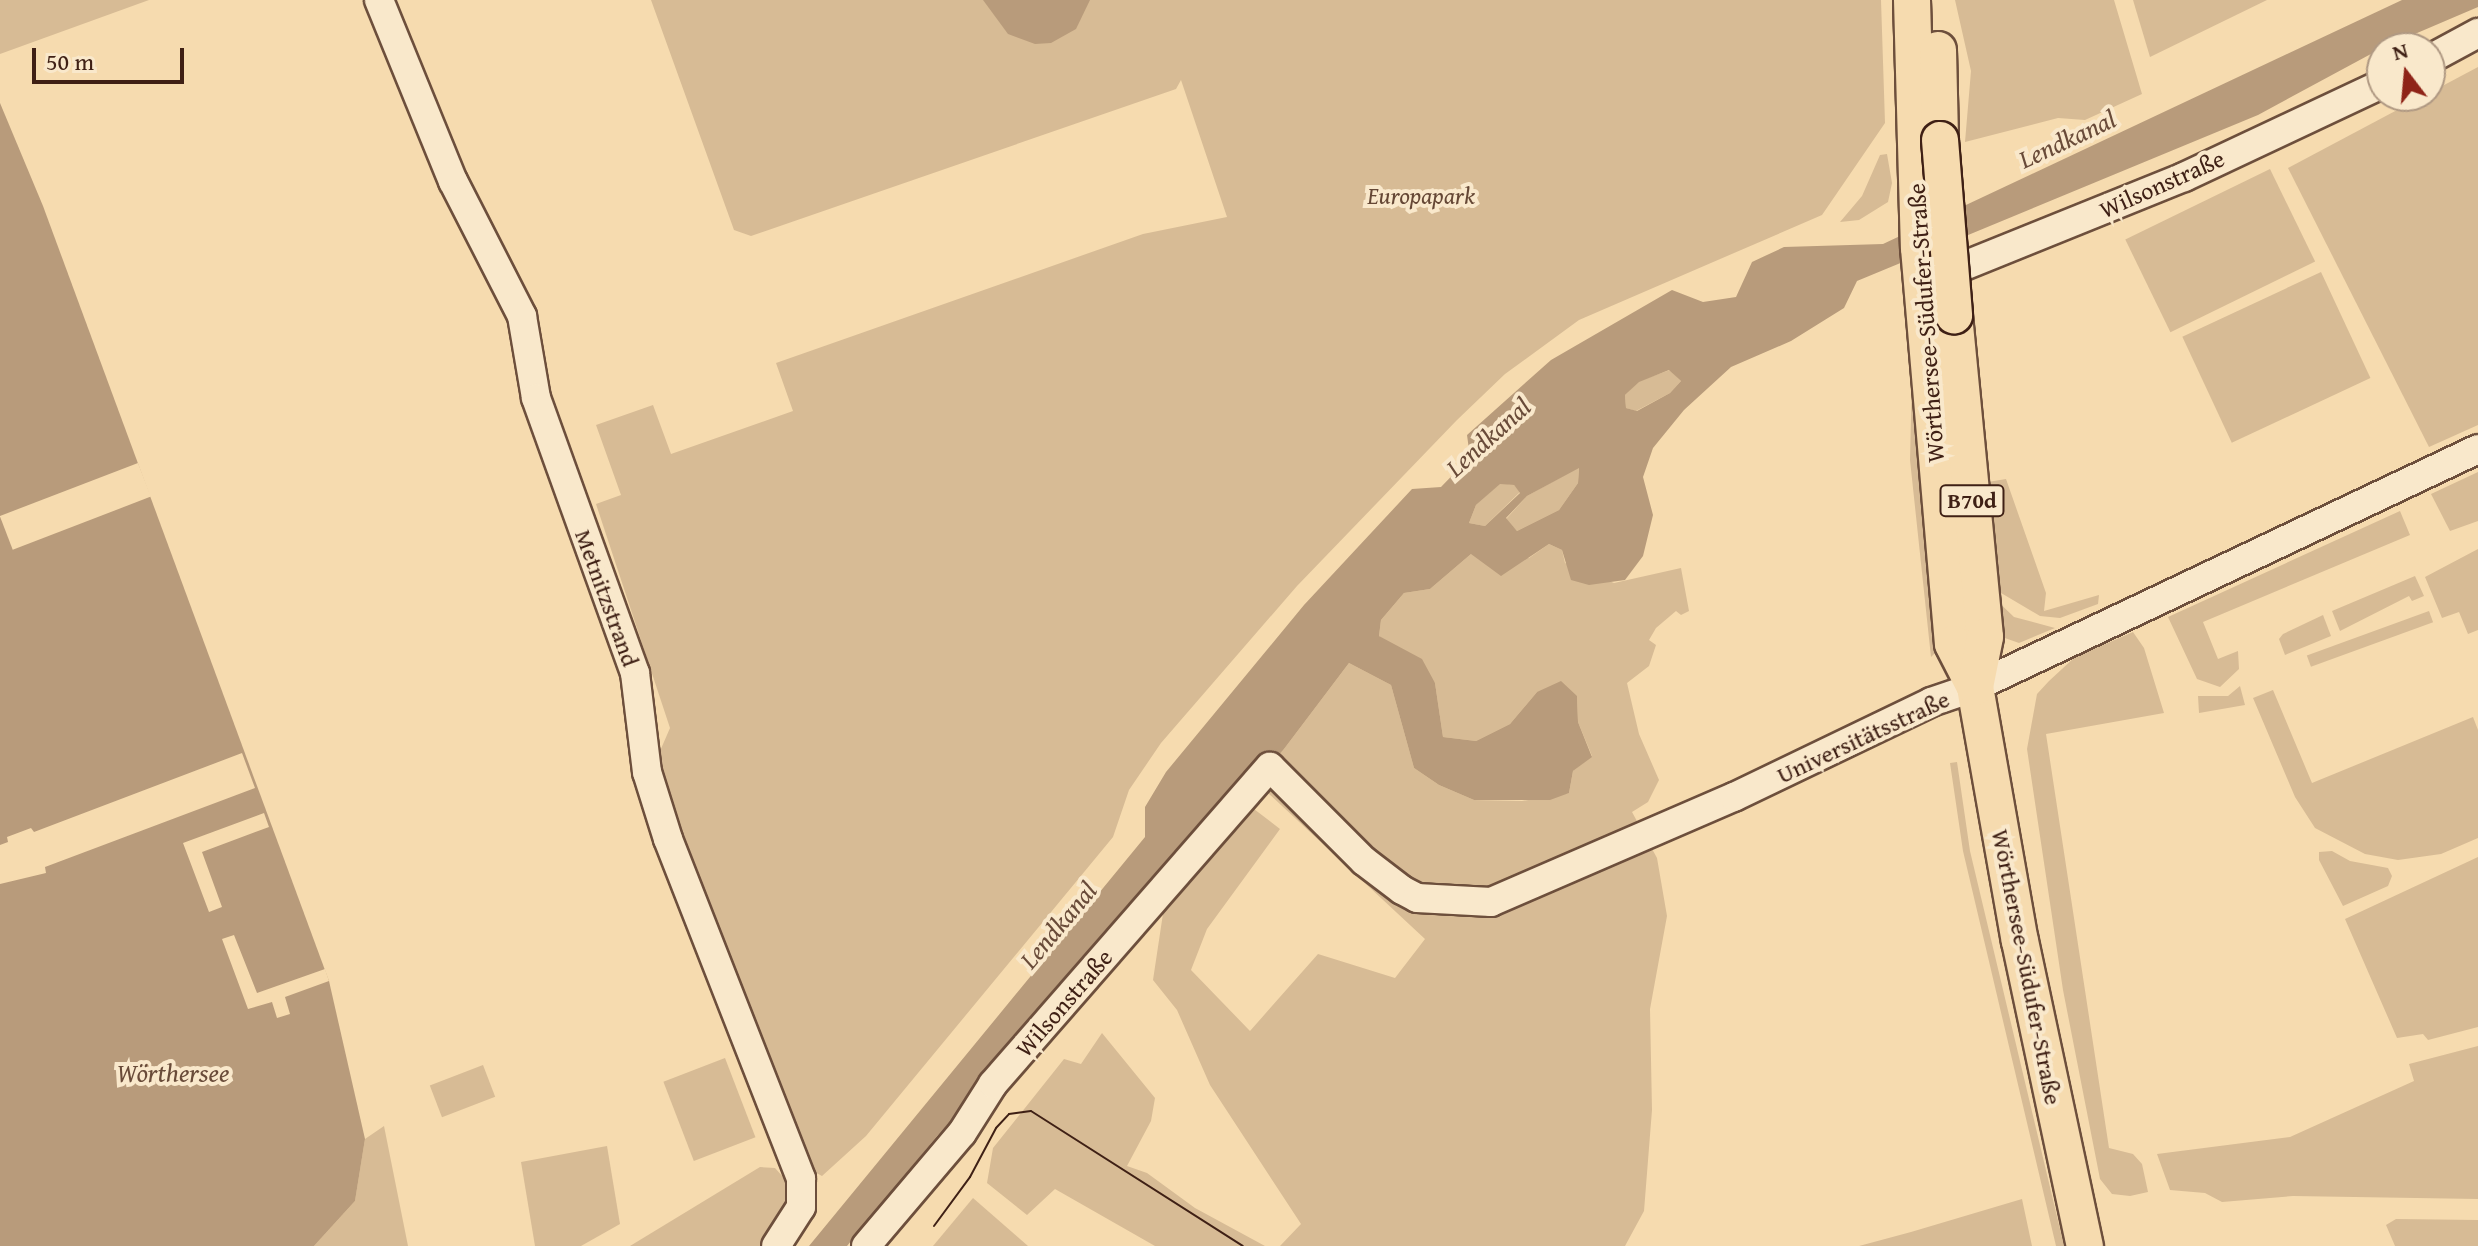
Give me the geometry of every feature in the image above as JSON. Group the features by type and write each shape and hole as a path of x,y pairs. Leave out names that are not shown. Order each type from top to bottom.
{"main road":[{"name":"Wörthersee-Südufer-Straße","path":"1912,0 1927,140 1939,317 1985,637 1975,687 2020,941 2085,1246"},
{"name":"Wörthersee-Südufer-Straße","path":"1927,140 1937,0"}],"street":[{"name":"Metnitzstrand","path":"379,0 453,181 522,316 536,398 635,673 647,772 668,839 801,1179 801,1207 776,1246"},
{"path":"2446,50 2478,33"},
{"name":"Wilsonstraße","path":"1939,276 2184,177 2366,92"},
{"name":"Universitätsstraße","path":"1270,767 1364,861 1402,890 1417,898 1491,902 1734,797 1931,702 1975,687 2478,449"},
{"name":"Wilsonstraße","path":"866,1246 962,1133 993,1084 1270,767"}],"green space":[{"path":"0,0 149,0 0,54"},
{"name":"Europapark","path":"651,0 1881,0 1885,123 1822,215 1579,320 1505,374 1457,420 1297,586 1161,743 1129,790 1113,837 866,1136 822,1176 811,1170 679,837 657,758 670,728 596,504 621,495 596,425 653,405 671,454 793,411 776,363 1143,234 1227,217 1181,80 1176,89 751,236 734,230"},
{"path":"1955,0 2114,0 2142,94 2085,120 2058,118 1965,142 1971,71"},
{"path":"2133,0 2267,0 2150,57"},
{"path":"2478,67 2478,425 2429,447 2288,168 2393,112 2446,112 2446,84"},
{"path":"1887,154 1892,183 1888,202 1859,220 1840,222 1862,196 1880,155"},
{"path":"2270,169 2315,262 2170,332 2125,240"},
{"path":"2321,272 2370,378 2232,443 2182,337"},
{"path":"1913,333 1919,468 1937,651 1931,657 1910,460"},
{"path":"1670,370 1681,381 1670,393 1636,411 1626,408 1625,395 1639,381"},
{"path":"1579,467 1578,483 1559,510 1517,531 1506,519 1527,496"},
{"path":"2478,472 2478,521 2450,531 2431,494"},
{"path":"2006,479 2046,593 2044,611 2099,595 2098,604 2060,618 2040,616 1996,590 1982,483"},
{"path":"1500,483 1514,485 1520,492 1485,526 1469,523 1476,505"},
{"path":"2400,511 2410,535 2203,622 2218,659 2238,651 2239,669 2220,687 2197,679 2168,617"},
{"path":"1549,544 1562,550 1565,563 1614,583 1681,568 1689,611 1681,615 1676,611 1656,628 1649,640 1656,645 1649,666 1627,683 1639,734 1659,780 1648,802 1632,812 1657,858 1667,916 1650,1009 1652,1110 1644,1211 1625,1246 1280,1246 1301,1224 1210,1085 1177,1010 1153,980 1164,907 1250,806 1280,829 1207,929 1191,970 1250,1031 1318,954 1395,978 1425,939 1253,779 1284,749 1349,663 1391,685 1414,768 1439,785 1474,800 1522,801 1569,793 1573,771 1592,756 1578,722 1577,696 1537,692 1510,724 1476,741 1443,737 1435,683 1379,636 1381,620 1404,593 1430,589 1471,554 1529,558"},
{"path":"2478,549 2478,630 2468,634 2459,612 2442,618 2425,577"},
{"path":"2415,576 2424,596 2412,601 2409,596 2340,631 2332,611"},
{"path":"1990,594 2014,617 2055,628 2019,643 2002,637"},
{"path":"2429,611 2433,622 2311,667 2307,655"},
{"path":"2323,615 2331,636 2285,655 2279,639 2283,634"},
{"path":"2133,632 2144,648 2164,713 2046,734 2109,1148 2133,1154 2142,1164 2148,1192 2130,1196 2112,1194 2100,1179 2063,990 2027,749 2037,694 2075,657"},
{"path":"2240,686 2245,705 2199,713 2198,696 2228,696"},
{"path":"2273,690 2312,783 2473,717 2478,730 2478,838 2441,854 2398,860 2365,854 2315,828 2295,797 2253,698"},
{"path":"1957,762 1970,851 2064,1246 2056,1246 1963,851 1950,763"},
{"path":"2332,851 2350,861 2388,868 2392,876 2388,886 2343,906 2319,860 2319,852"},
{"path":"2478,857 2478,1027 2428,1040 2423,1034 2397,1038 2345,919"},
{"path":"1102,1033 1155,1098 1151,1121 1127,1166 1147,1173 1195,1208 1265,1246 1155,1246 1055,1189 1027,1215 987,1183 993,1148 1064,1059 1081,1064"},
{"path":"2478,1046 2478,1199 2293,1196 2222,1202 2205,1193 2170,1190 2157,1154 2290,1137 2414,1081 2409,1064"},
{"path":"725,1058 755,1137 694,1161 663,1082"},
{"path":"483,1065 495,1097 442,1117 430,1085"},
{"path":"384,1126 408,1246 314,1246 355,1201 365,1139"},
{"path":"607,1146 620,1224 581,1246 535,1246 521,1162"},
{"path":"760,1167 775,1168 794,1189 765,1246 630,1246"},
{"path":"973,1198 1028,1246 933,1246"},
{"path":"2022,1199 2032,1246 1859,1246 1911,1232"},
{"path":"2396,1219 2478,1220 2478,1246 2395,1246 2386,1225"}],"water":[{"path":"983,0 1090,0 1076,29 1051,43 1035,44 1008,34"},
{"name":"Lendkanal","path":"2402,0 2478,0 2478,7 2419,32 2366,32 2366,57 2258,115 1857,281 1844,308 1791,341 1731,367 1684,410 1653,448 1643,477 1653,515 1643,556 1625,580 1589,585 1571,580 1562,550 1549,544 1501,576 1471,554 1430,589 1404,593 1381,620 1379,636 1422,659 1435,683 1443,737 1476,741 1510,724 1537,692 1561,681 1577,696 1578,722 1592,757 1573,771 1569,793 1550,800 1474,800 1439,785 1414,768 1391,685 1349,663 1284,749 937,1136 847,1246 809,1246 1145,837 1145,807 1166,772 1304,605 1412,489 1441,487 1470,457 1467,435 1551,360 1672,290 1703,302 1736,297 1752,262 1784,247 1883,244","holes":["1669,370 1681,381 1670,393 1637,411 1626,408 1625,395 1639,382","1579,468 1578,483 1559,510 1517,531 1506,518 1527,496","1500,484 1514,485 1520,493 1485,526 1469,523 1476,505"]},
{"name":"Wörthersee","path":"0,103 43,206 329,981 365,1139 355,1201 314,1246 0,1246"}],"pier":[{"path":"138,463 151,497 13,550 0,516"},
{"path":"242,753 255,788 45,867 46,873 0,884 0,845 8,842 7,837 31,828 34,832"},
{"path":"264,813 269,827 202,852 222,907 209,912 183,843"},
{"path":"234,935 257,993 325,969 329,981 285,997 290,1014 277,1018 272,1002 248,1009 222,939"}],"tram line":[{"path":"934,1226 970,1177 996,1128 1009,1114 1031,1111 1243,1246"}]}
